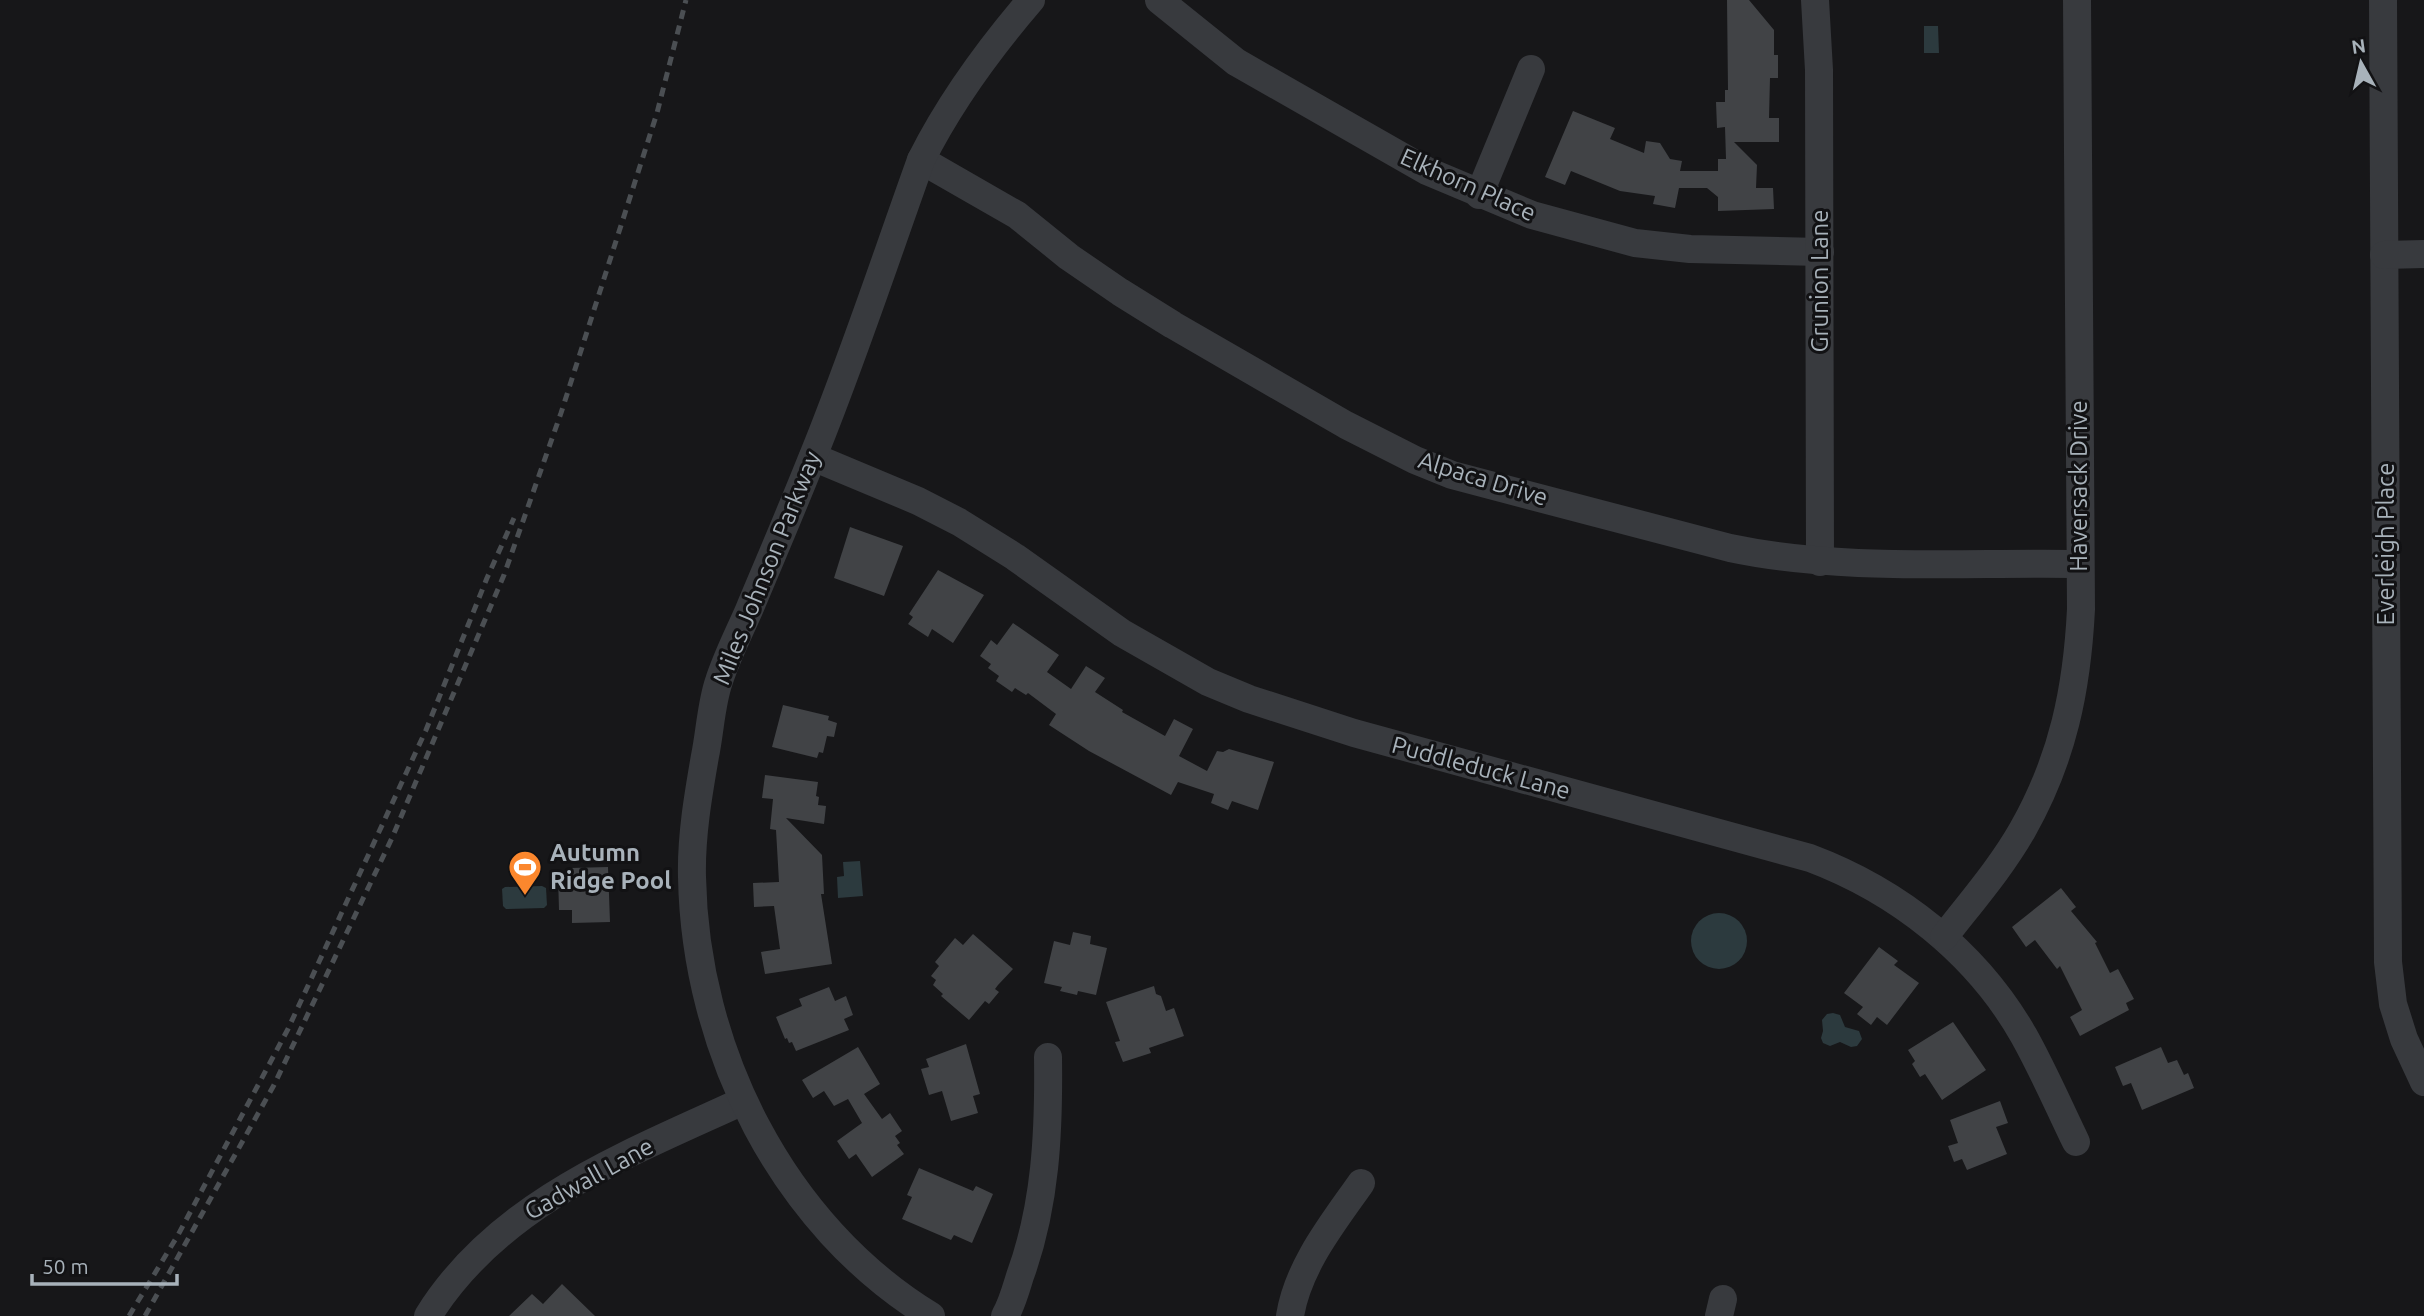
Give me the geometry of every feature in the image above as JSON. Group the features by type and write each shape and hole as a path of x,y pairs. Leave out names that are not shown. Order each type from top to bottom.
{"street":[{"name":"Miles Johnson Parkway","path":"931,1316 914,1306 884,1281 819,1222 790,1181 743,1101 718,1034 700,963 692,876 696,813 718,682 813,457 921,160 941,121 967,82 1031,0"},
{"name":"Elkhorn Place","path":"1159,0 1236,62 1427,171 1479,195 1532,215 1635,243 1690,249 1820,252"},
{"name":"Grunion Lane","path":"1815,0 1819,70 1821,562"},
{"name":"Haversack Drive","path":"1944,937 2023,829 2060,743 2071,706 2081,609 2077,0"},
{"name":"Everleigh Place","path":"2383,0 2388,962 2393,1004 2404,1039 2424,1082"},
{"path":"1479,195 1531,69"},
{"name":"Alpaca Drive","path":"921,160 1017,215 1079,264 1173,325 1346,425 1415,460 1452,475 1774,558 1821,562 2079,564"},
{"path":"2384,255 2424,254"},
{"name":"Puddleduck Lane","path":"813,457 918,500 958,522 1015,557 1122,633 1169,661 1239,695 1354,733 1810,858 1843,870 1887,895 1944,937 1980,975 2023,1035 2076,1142"},
{"path":"1005,1316 1032,1244 1044,1182 1049,1106 1048,1057"},
{"name":"Gadwall Lane","path":"428,1316 440,1296 467,1263 499,1232 550,1196 648,1145 743,1101"},
{"path":"1290,1316 1304,1271 1334,1220 1361,1183"}],"shaded area":[{"path":"1924,26 1938,26 1939,53 1924,53"},
{"path":"860,861 863,896 838,898 837,877 844,876 843,862"},
{"name":"Autumn Ridge Pool","path":"505,887 546,888 547,905 544,908 506,909 503,906 502,889"},
{"path":"1714,913 1724,913 1739,921 1745,930 1745,952 1739,961 1724,969 1714,969 1696,957 1691,946 1691,936 1703,918"},
{"path":"1827,1014 1840,1015 1845,1027 1859,1031 1862,1039 1857,1046 1851,1047 1840,1042 1830,1046 1823,1043 1822,1020"}],"building":[{"path":"1727,0 1749,0 1774,30 1778,78 1770,78 1769,118 1779,118 1779,142 1734,142 1757,165 1756,188 1773,188 1774,209 1718,211 1718,197 1707,188 1679,188 1675,208 1653,204 1655,196 1620,191 1571,171 1565,185 1545,177 1573,111 1615,128 1610,139 1644,153 1646,141 1660,143 1670,159 1682,161 1680,171 1718,171 1718,159 1726,159 1725,127 1717,128 1716,102 1725,102 1725,90 1728,90"},
{"path":"850,527 903,546 884,596 834,578"},
{"path":"938,570 984,595 953,643 932,629 928,637 908,624 913,617 909,614"},
{"path":"1013,623 1059,655 1047,672 1071,689 1086,666 1105,678 1095,692 1123,710 1122,712 1165,736 1174,719 1193,729 1179,756 1207,771 1217,751 1229,749 1274,762 1258,810 1232,801 1228,810 1211,803 1214,794 1178,782 1171,795 1089,751 1049,725 1056,714 1028,693 1026,695 1015,688 1012,692 996,681 999,676 988,668 991,664 980,656 991,640 997,645"},
{"path":"783,705 829,716 828,720 837,723 834,737 827,736 823,753 819,752 817,758 772,747"},
{"path":"765,775 818,782 818,805 826,806 824,824 786,818 822,855 824,894 821,894 832,964 765,974 761,952 780,949 774,906 754,907 753,883 779,882 776,830 770,829 773,799 762,798"},
{"path":"608,867 610,922 572,923 572,910 559,910 558,876 571,876 571,868"},
{"path":"2061,888 2076,907 2071,911 2097,942 2095,943 2110,973 2118,969 2134,999 2126,1003 2129,1010 2080,1036 2070,1017 2082,1010 2060,966 2057,969 2035,940 2026,947 2012,927"},
{"path":"1073,932 1091,936 1090,944 1107,948 1096,995 1078,991 1077,995 1060,991 1062,987 1044,983 1054,941 1070,945"},
{"path":"973,934 1013,969 995,989 999,992 989,1004 985,1001 969,1020 941,996 943,994 933,985 936,980 931,976 939,966 935,962 955,938 963,945"},
{"path":"1879,947 1898,961 1894,965 1919,983 1887,1025 1877,1017 1871,1025 1857,1014 1863,1007 1844,993"},
{"path":"1154,986 1166,1011 1174,1008 1184,1036 1149,1048 1151,1053 1123,1062 1115,1042 1120,1041 1106,1002"},
{"path":"829,987 835,1001 846,996 853,1015 844,1019 849,1030 796,1051 792,1042 789,1043 787,1038 785,1039 776,1017 802,1006 799,999"},
{"path":"1953,1022 1986,1070 1942,1100 1925,1074 1920,1077 1908,1050"},
{"path":"966,1044 980,1094 973,1096 978,1113 951,1121 942,1091 929,1095 921,1069 929,1067 926,1059"},
{"path":"858,1047 880,1084 864,1094 882,1119 890,1113 902,1131 895,1136 900,1143 897,1145 904,1154 872,1177 856,1154 849,1159 837,1141 862,1123 848,1099 834,1106 824,1091 813,1098 802,1080"},
{"path":"2161,1047 2168,1063 2177,1060 2184,1075 2188,1073 2194,1088 2142,1110 2131,1083 2123,1086 2115,1067"},
{"path":"2000,1101 2008,1123 1996,1127 2007,1154 1967,1170 1962,1159 1954,1162 1948,1146 1958,1143 1950,1120"},
{"path":"919,1168 973,1191 976,1186 993,1194 972,1243 954,1235 951,1240 902,1219 912,1197 907,1195"},
{"path":"562,1284 595,1316 509,1316 532,1294 543,1304"}],"railway":[{"path":"145,1316 274,1085 392,838 504,575 561,413 657,113 686,0"},
{"path":"129,1316 178,1235 288,1029 426,730 514,518"}],"place":[{"name":"Autumn Ridge Pool","path":"525,897"}]}
